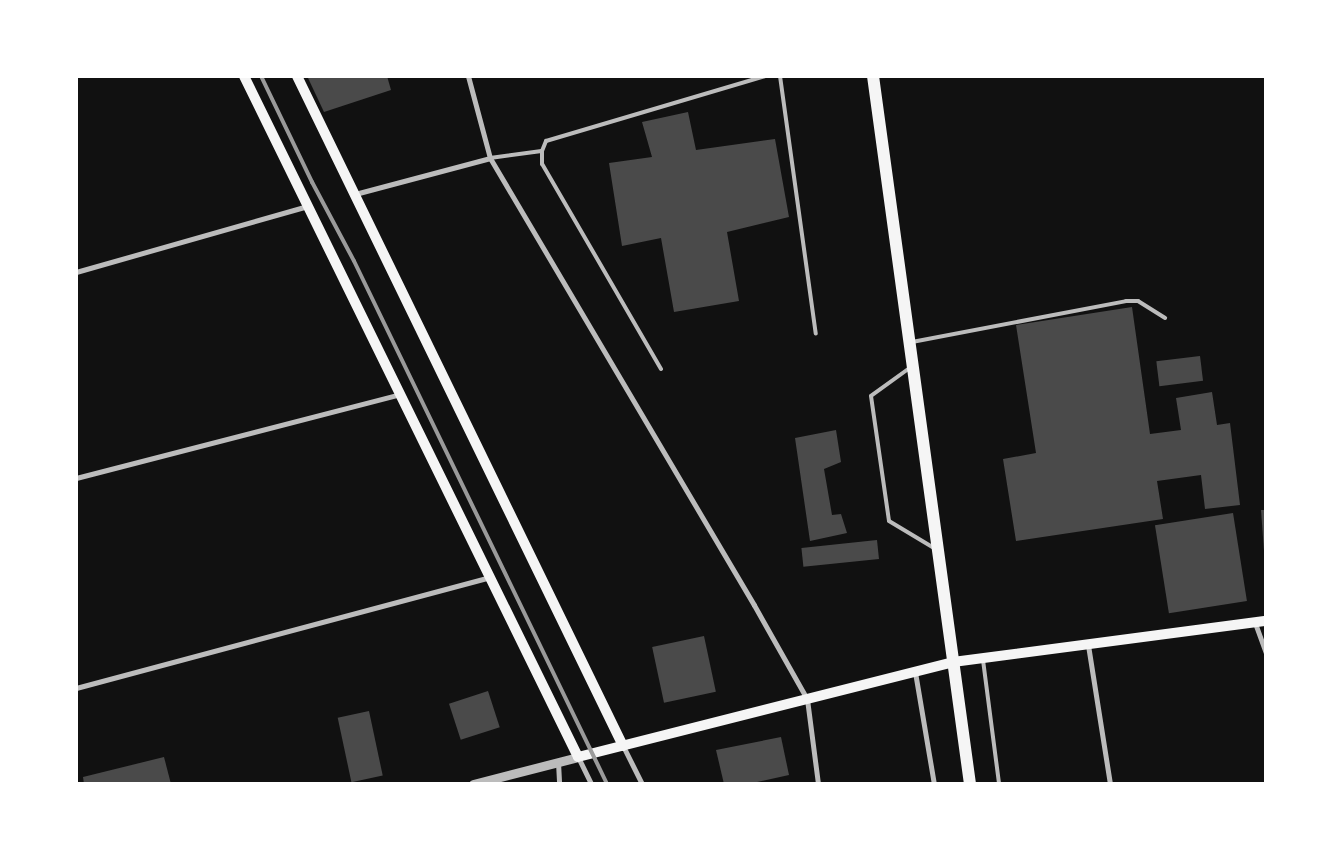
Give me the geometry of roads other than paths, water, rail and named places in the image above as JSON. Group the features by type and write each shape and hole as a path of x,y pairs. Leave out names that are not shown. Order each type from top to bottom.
{"main road":[{"path":"244,76 578,757 954,662 1266,621"},
{"path":"297,76 623,746"},
{"path":"873,76 970,784"}],"street":[{"path":"468,76 490,158 754,605 807,699 818,784"},
{"path":"354,194 490,158"},
{"path":"76,272 308,206"},
{"path":"76,478 400,394"},
{"path":"76,688 490,577"},
{"path":"1255,622 1266,654"},
{"path":"1088,645 1110,784"},
{"path":"915,672 934,784"},
{"path":"623,746 642,784"},
{"path":"473,784 578,757 591,784"},
{"path":"558,762 559,784"}],"lane":[{"path":"662,369 542,164 542,150 546,141 765,76"},
{"path":"780,76 816,334"},
{"path":"490,158 542,150"},
{"path":"910,342 1126,301 1138,300 1165,318"},
{"path":"913,366 871,396 872,405 889,521 938,551"},
{"path":"982,658 999,784"}],"railway":[{"path":"261,76 312,182 354,261 607,784"}]}
